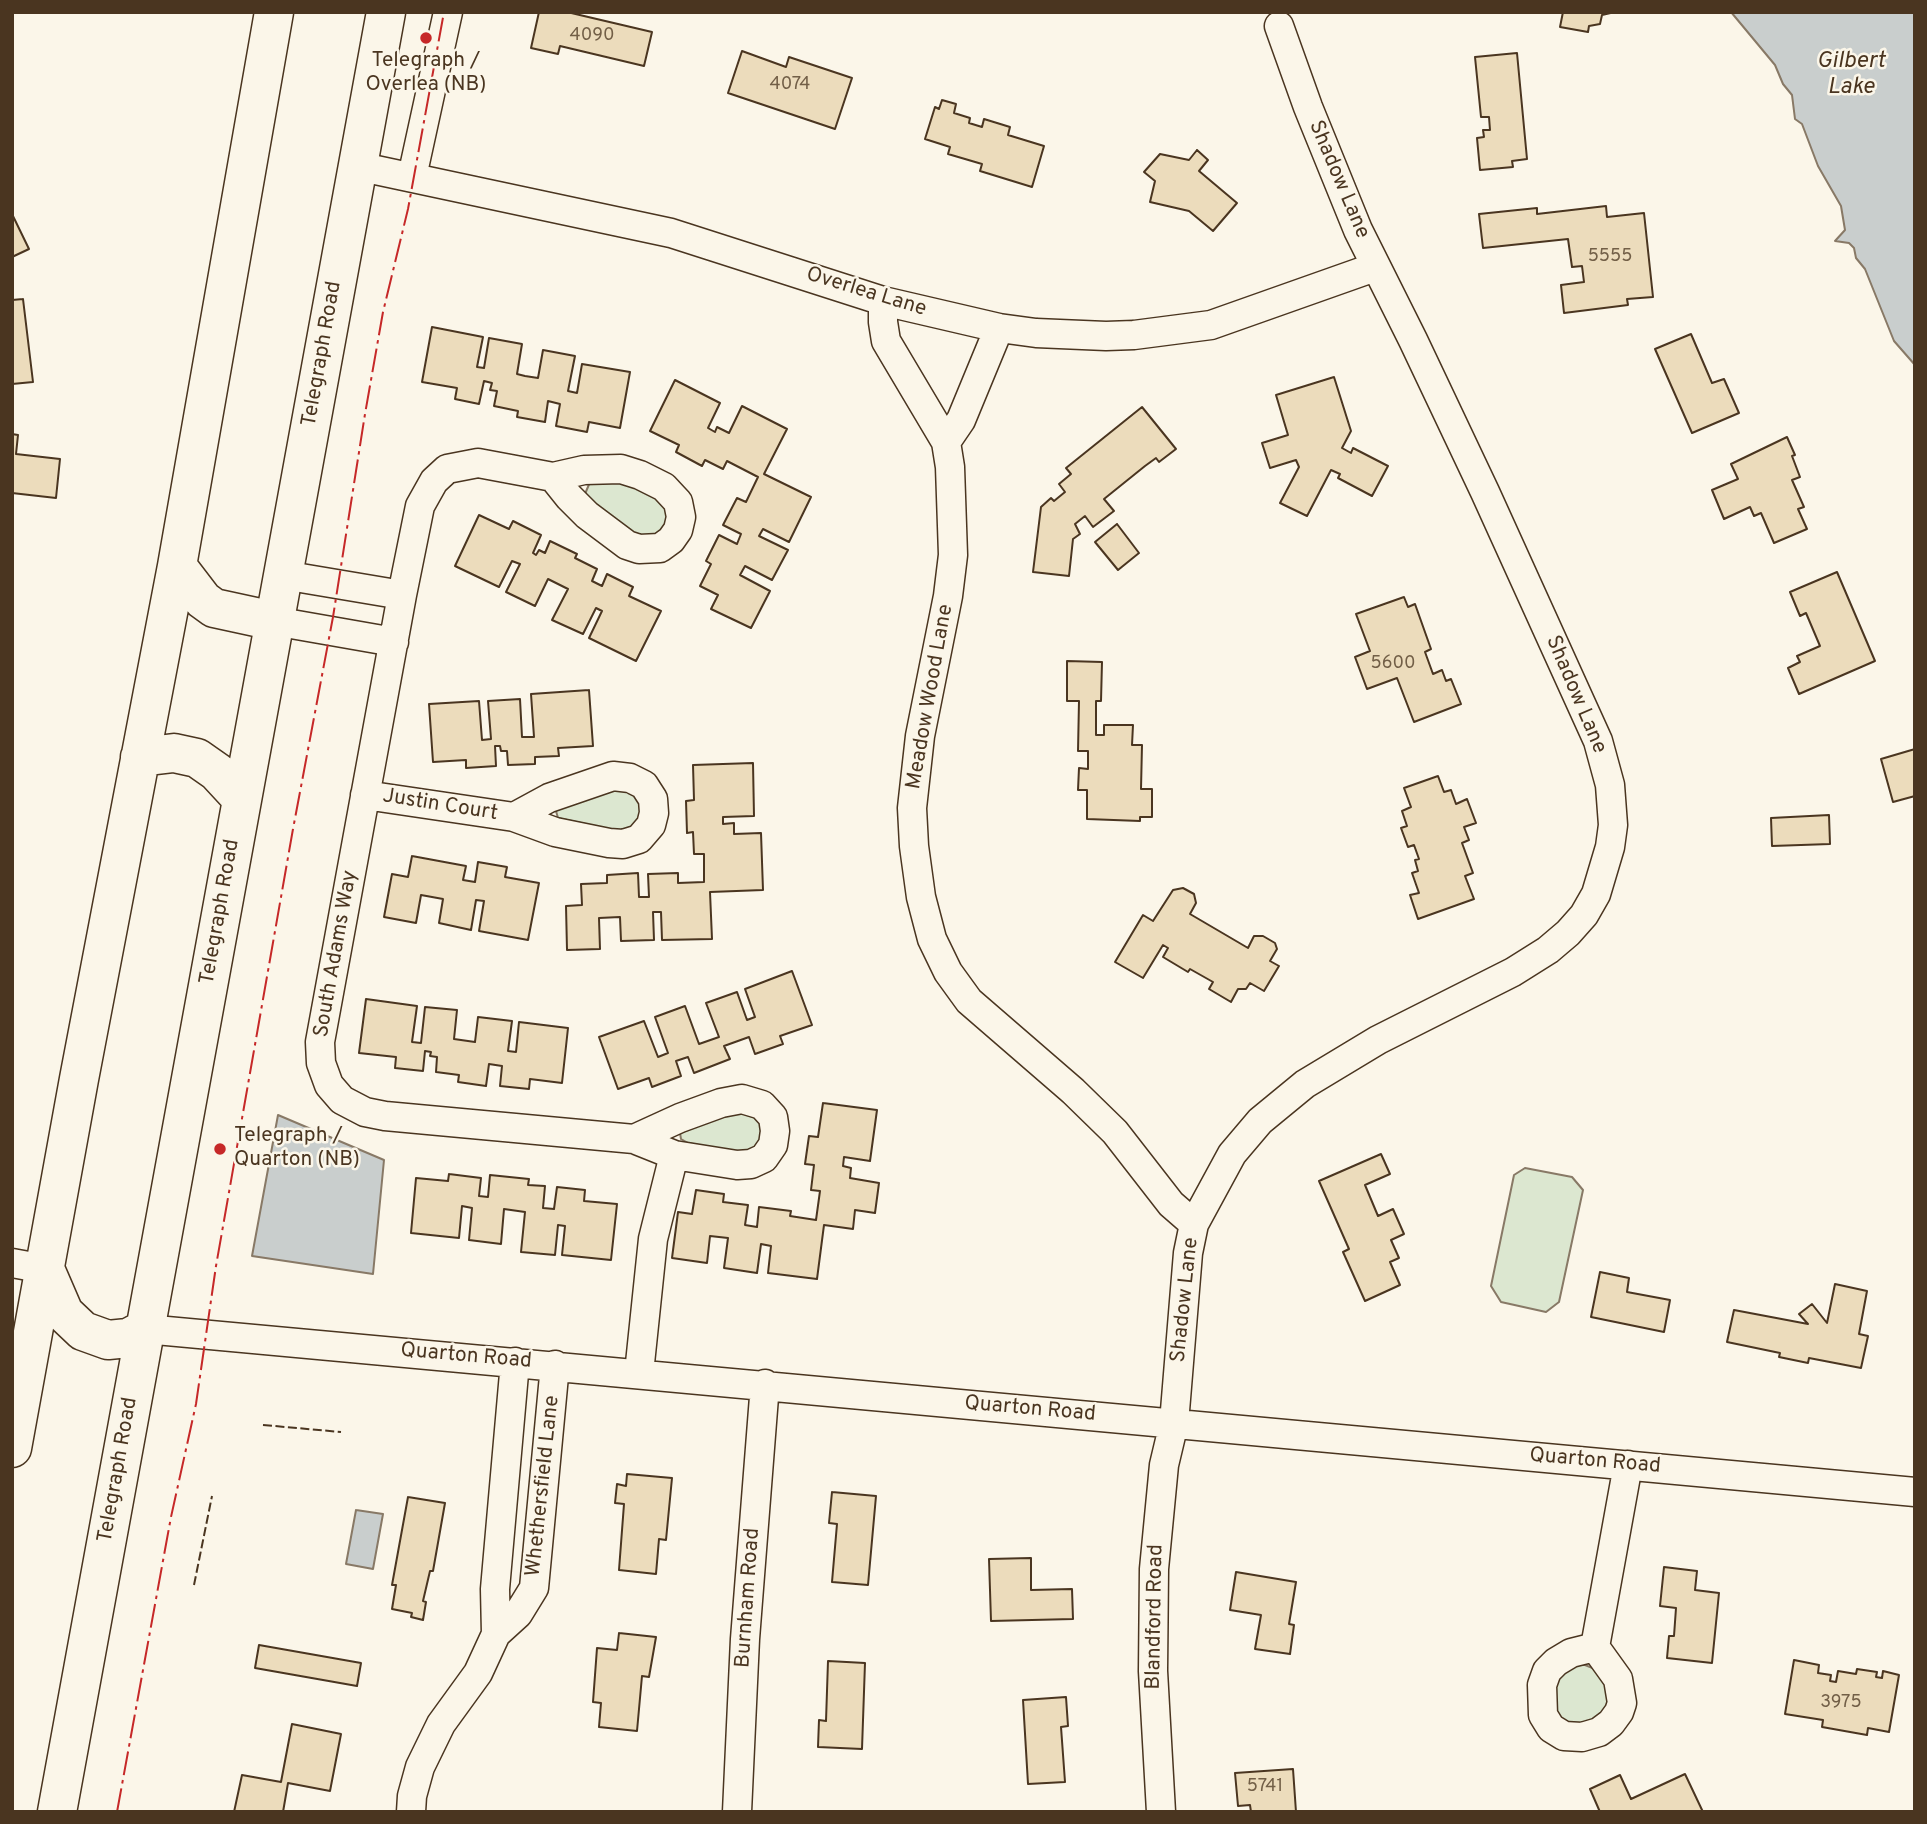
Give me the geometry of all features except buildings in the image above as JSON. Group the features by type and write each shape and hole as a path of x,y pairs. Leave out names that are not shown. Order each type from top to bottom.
{"highway":[{"path":"12,1448 29,1266 79,1079 177,566 274,12"},
{"name":"Telegraph Road","path":"57,1812 386,12"},
{"path":"177,566 203,600 214,608 274,621"},
{"path":"140,757 174,753 197,758 217,772 242,799"},
{"path":"29,1266 64,1313 83,1331 108,1340 128,1338 145,1329"}],"street":[{"path":"412,177 448,12"},
{"name":"Shadow Lane","path":"1174,1423 1188,1252 1194,1224 1232,1154 1260,1121 1305,1084 1378,1040 1513,972 1548,950 1568,933 1584,915 1596,894 1610,847 1613,825 1612,802 1598,741 1485,492 1375,267 1341,191 1279,26"},
{"name":"Overlea Lane","path":"357,166 671,233 883,301 999,328 1036,333 1105,337 1211,325 1375,267"},
{"name":"Meadow Wood Lane","path":"883,301 886,341 946,442 951,478 953,555 948,596 920,736 912,808 921,897 932,939 948,972 969,1001 1073,1091 1115,1132 1171,1204 1194,1224"},
{"path":"946,442 961,420 999,328"},
{"name":"South Adams Way","path":"553,477 478,463 447,469 434,481 420,506 320,1042 321,1063 329,1085 342,1100 365,1112 634,1139 674,1155 709,1162 751,1164 764,1158 774,1145 773,1117 762,1105 742,1100 721,1103 634,1139"},
{"path":"283,575 402,595"},
{"path":"274,621 394,642"},
{"name":"Justin Court","path":"365,795 514,817"},
{"path":"639,1373 653,1239 674,1155"},
{"name":"Quarton Road","path":"145,1329 1915,1492"},
{"name":"Whethersfield Lane","path":"496,1634 495,1589 515,1362"},
{"name":"Whethersfield Lane","path":"411,1812 412,1796 420,1767 441,1724 478,1672 496,1634 518,1614 534,1588 555,1365"},
{"name":"Burnham Road","path":"737,1812 743,1680 765,1384"},
{"name":"Blandford Road","path":"1161,1812 1153,1671 1154,1569 1164,1465 1174,1423"},
{"path":"1595,1647 1628,1465"}],"green space":[{"path":"626,481 661,499 668,517 664,528 655,537 637,536 589,501 585,494 590,482"},
{"path":"615,787 636,793 642,811 633,828 618,831 558,818 558,807"},
{"path":"736,1111 759,1119 763,1131 757,1147 740,1153 688,1143 681,1139 680,1133"},
{"path":"1525,1168 1572,1177 1583,1190 1559,1302 1546,1312 1501,1302 1491,1286 1514,1175"},
{"path":"1574,1665 1595,1669 1609,1686 1608,1707 1596,1722 1568,1724 1552,1710 1554,1677"}],"water":[{"name":"Gilbert Lake","path":"1731,12 1915,12 1915,365 1894,341 1865,269 1856,258 1854,248 1849,243 1835,241 1845,230 1841,206 1818,166 1802,124 1795,119 1792,95 1783,84 1775,65"},
{"path":"278,1115 384,1160 373,1274 252,1256"},
{"path":"356,1510 383,1514 373,1569 346,1564"}],"fence":[{"path":"263,1425 341,1432"},
{"path":"194,1585 212,1496"}],"power":[{"path":"117,1812 171,1517 196,1404 216,1266 333,617 383,312 408,209 444,12"}],"place":[{"name":"Telegraph / Overlea (NB)","path":"426,38"},
{"name":"Telegraph / Quarton (NB)","path":"220,1149"}]}
